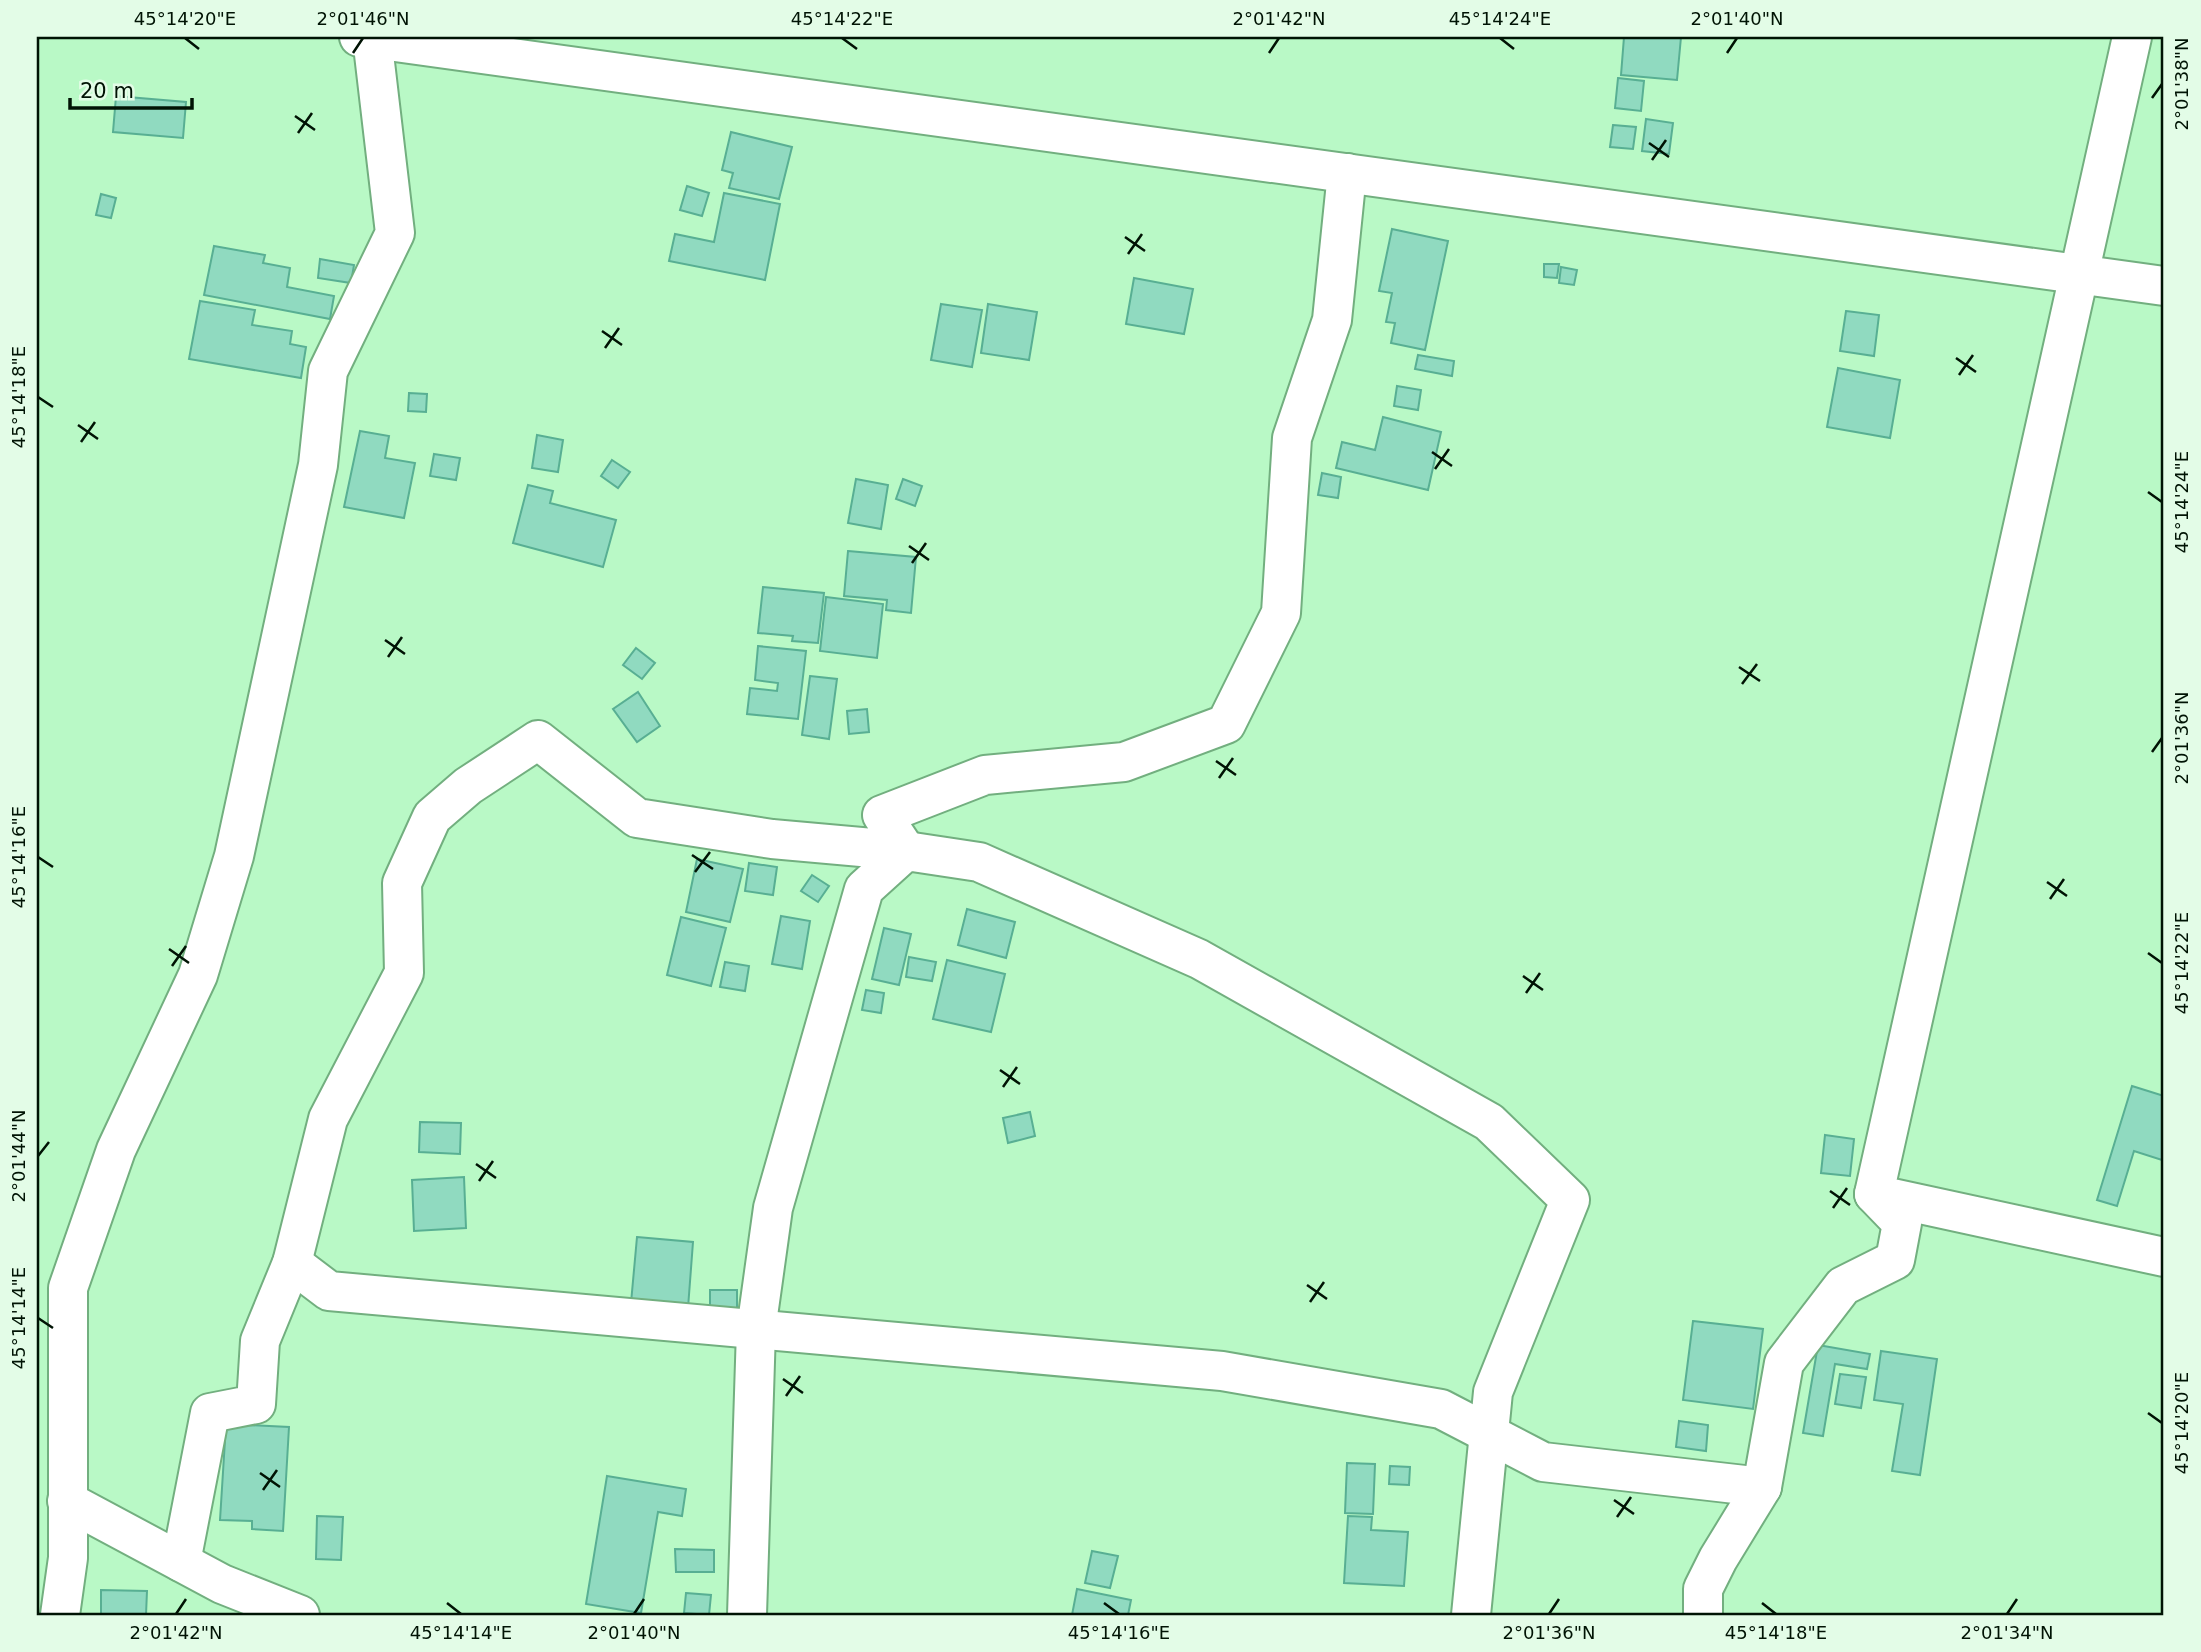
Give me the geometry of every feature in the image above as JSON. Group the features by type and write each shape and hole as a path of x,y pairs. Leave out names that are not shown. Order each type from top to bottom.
{"street":[{"path":"1874,1194 2132,37"},
{"path":"60,1615 68,1558 68,1288 117,1150 198,975 234,856 317,465 328,371 395,233 367,38 2164,286"},
{"path":"906,851 882,815 985,775 1124,762 1226,724 1281,613 1292,438 1332,320 1347,173"},
{"path":"181,1562 210,1413 256,1404 260,1341 292,1263 328,1119 404,974 402,883 432,817 480,779 538,740 637,818 772,839 906,851 979,862 1199,959 1489,1122 1570,1200 1493,1392 1471,1615"},
{"path":"747,1615 756,1330 773,1208 864,890 906,851"},
{"path":"1874,1194 2164,1257"},
{"path":"1703,1615 1703,1590 1718,1559 1762,1487 1784,1363 1843,1286 1895,1260 1902,1223 1874,1194"},
{"path":"292,1263 328,1291 1222,1371 1441,1409 1543,1462 1762,1487"},
{"path":"67,1501 222,1584 300,1615"}],"building":[{"path":"1624,37 1681,37 1677,80 1621,75"},
{"path":"1618,78 1644,81 1641,111 1615,108"},
{"path":"116,96 186,102 183,138 113,132"},
{"path":"1646,119 1673,123 1669,154 1642,151"},
{"path":"1613,125 1636,127 1633,149 1610,147"},
{"path":"731,132 792,147 779,199 729,188 733,173 722,170"},
{"path":"687,186 709,193 702,216 680,210"},
{"path":"724,193 780,204 765,280 669,261 675,234 714,242"},
{"path":"101,194 116,198 111,218 96,215"},
{"path":"1392,229 1448,241 1425,350 1391,343 1395,323 1386,322 1392,293 1379,291"},
{"path":"214,246 265,255 263,263 290,268 287,287 334,296 330,319 204,295"},
{"path":"320,259 354,265 351,283 318,278"},
{"path":"1544,264 1559,264 1557,278 1544,277"},
{"path":"1561,267 1577,270 1574,285 1559,283"},
{"path":"1134,278 1193,289 1184,334 1126,324"},
{"path":"200,301 255,310 252,325 292,331 290,344 306,347 301,378 189,359"},
{"path":"941,304 982,310 972,367 931,360"},
{"path":"988,304 1037,312 1029,360 981,353"},
{"path":"1846,311 1879,315 1874,356 1840,351"},
{"path":"1418,355 1454,361 1452,376 1415,369"},
{"path":"1838,368 1900,380 1890,438 1827,427"},
{"path":"1397,386 1421,390 1418,410 1394,406"},
{"path":"409,393 427,394 426,412 408,411"},
{"path":"1383,417 1441,432 1428,490 1336,468 1342,442 1375,450"},
{"path":"360,431 389,436 385,458 415,463 404,518 344,507"},
{"path":"537,435 563,440 558,472 532,468"},
{"path":"434,454 460,458 456,480 430,476"},
{"path":"612,460 630,472 618,488 601,476"},
{"path":"1322,473 1341,477 1338,498 1318,495"},
{"path":"856,479 888,485 881,529 848,523"},
{"path":"903,479 922,486 915,506 896,499"},
{"path":"528,485 553,491 550,503 616,520 603,567 513,543"},
{"path":"848,551 916,557 911,613 886,610 887,600 844,596"},
{"path":"763,587 824,593 818,643 792,641 793,636 758,633"},
{"path":"826,597 883,604 877,658 820,651"},
{"path":"758,646 806,651 798,719 747,714 750,688 777,691 778,683 755,680"},
{"path":"636,648 655,663 642,679 623,665"},
{"path":"810,676 837,679 829,739 802,735"},
{"path":"638,692 660,726 637,742 613,709"},
{"path":"867,709 869,732 849,734 847,711"},
{"path":"697,859 743,869 730,922 686,912"},
{"path":"749,863 777,867 773,895 745,891"},
{"path":"812,875 829,886 818,902 801,891"},
{"path":"967,909 1015,922 1006,958 958,945"},
{"path":"781,916 810,921 802,969 772,964"},
{"path":"681,917 726,928 711,986 667,975"},
{"path":"884,928 911,934 899,985 872,979"},
{"path":"909,957 936,962 932,981 906,977"},
{"path":"947,960 1005,974 991,1032 933,1019"},
{"path":"725,962 749,966 745,991 720,987"},
{"path":"866,990 884,993 881,1013 862,1010"},
{"path":"2132,1086 2164,1096 2164,1154 2162,1160 2134,1151 2117,1206 2097,1200"},
{"path":"1030,1112 1035,1136 1008,1143 1003,1118"},
{"path":"420,1122 461,1123 460,1154 419,1152"},
{"path":"1825,1135 1854,1139 1850,1176 1821,1173"},
{"path":"464,1177 466,1228 414,1231 412,1180"},
{"path":"637,1237 693,1242 688,1308 631,1303"},
{"path":"710,1290 737,1290 737,1312 710,1311"},
{"path":"1693,1321 1763,1329 1753,1409 1683,1400"},
{"path":"1818,1345 1870,1354 1867,1369 1835,1364 1823,1436 1803,1433"},
{"path":"1881,1351 1937,1359 1920,1475 1892,1471 1903,1404 1874,1400"},
{"path":"1840,1374 1866,1377 1861,1408 1835,1404"},
{"path":"1679,1421 1708,1425 1706,1451 1676,1447"},
{"path":"226,1424 289,1427 283,1531 252,1529 252,1521 220,1520"},
{"path":"1347,1463 1375,1464 1373,1514 1345,1513"},
{"path":"1390,1466 1410,1467 1409,1485 1389,1484"},
{"path":"607,1476 686,1489 682,1516 658,1512 641,1613 586,1604"},
{"path":"317,1516 343,1517 341,1560 316,1559"},
{"path":"1348,1516 1372,1517 1371,1530 1408,1532 1404,1586 1344,1583"},
{"path":"675,1549 714,1550 714,1572 676,1572"},
{"path":"1092,1551 1118,1556 1110,1588 1085,1583"},
{"path":"1077,1589 1131,1600 1128,1615 1072,1615"},
{"path":"101,1590 147,1591 146,1615 101,1615"},
{"path":"686,1593 711,1595 709,1615 684,1613"}]}
